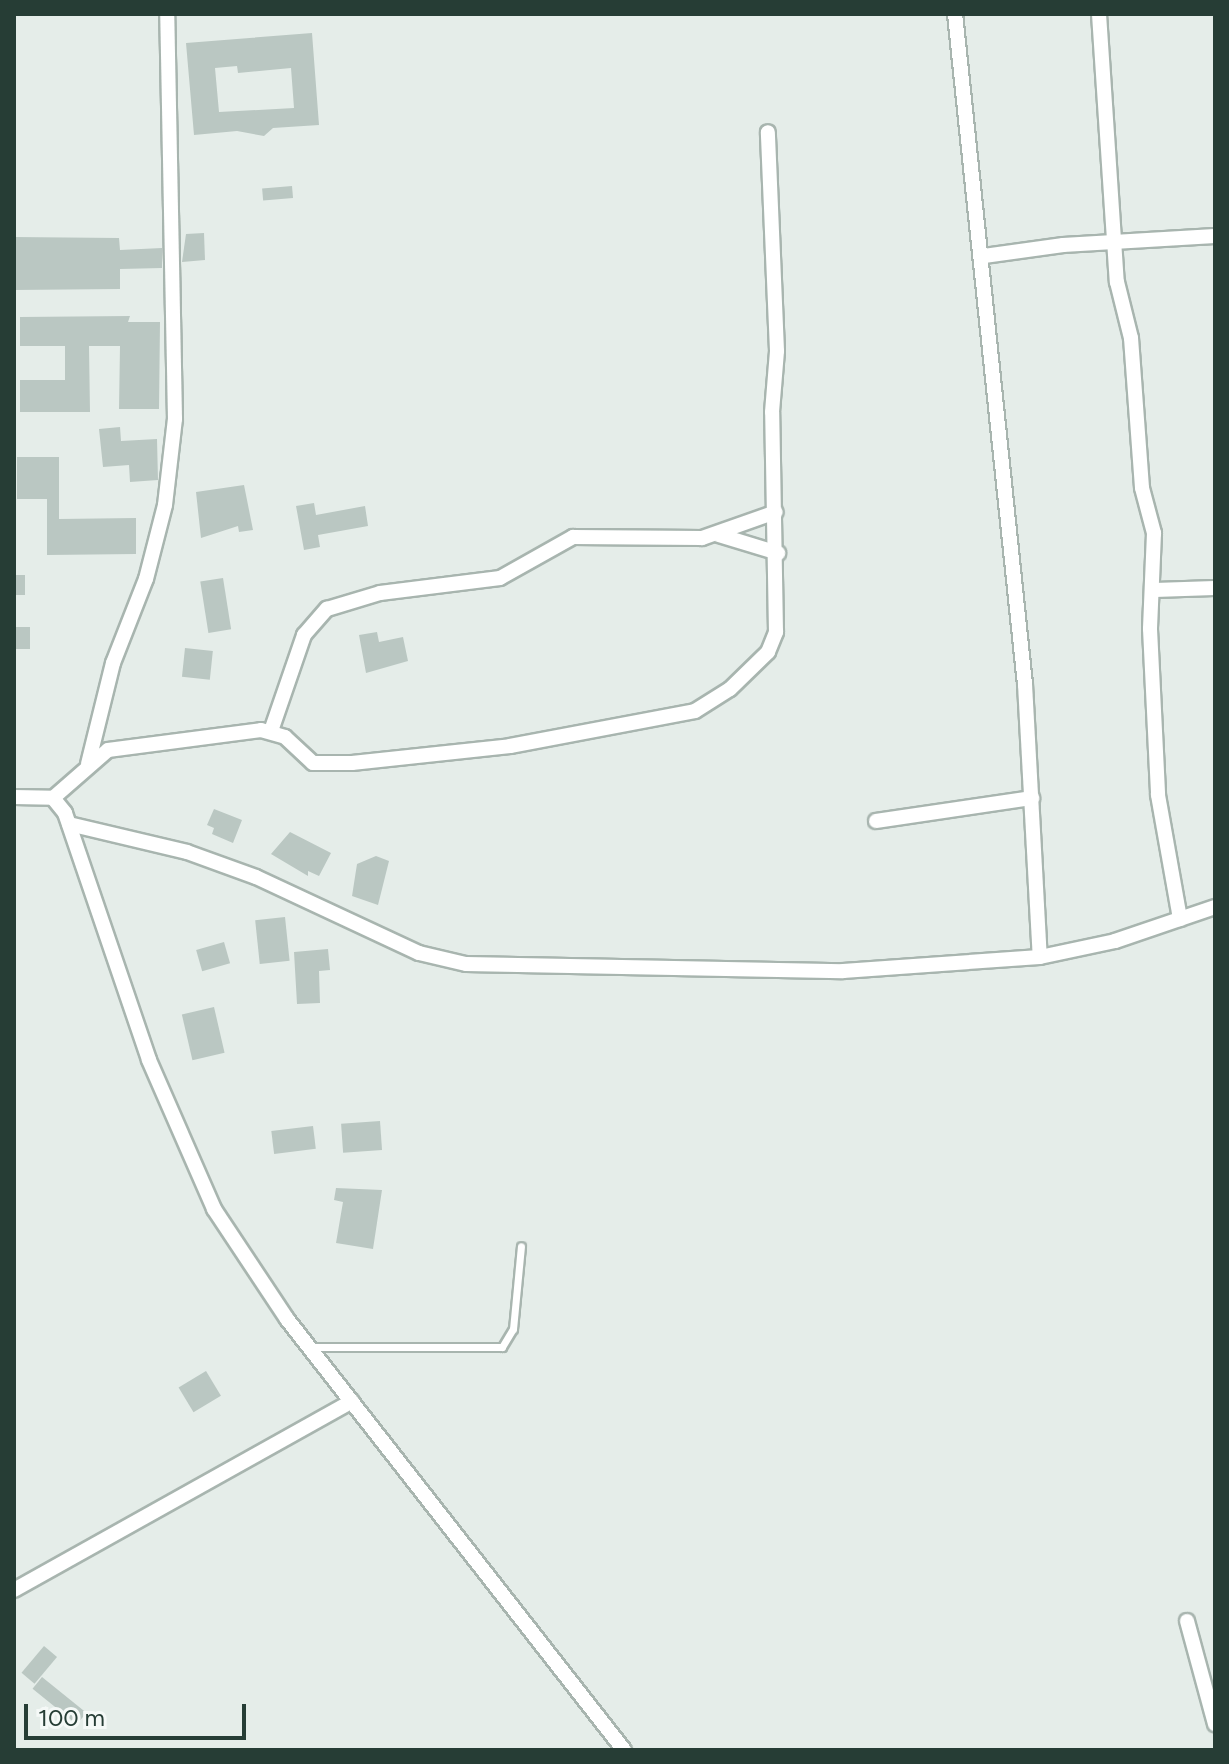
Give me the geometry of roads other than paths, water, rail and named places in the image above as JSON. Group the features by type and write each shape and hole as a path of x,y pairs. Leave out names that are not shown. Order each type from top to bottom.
{"street":[{"path":"88,764 113,663 146,579 165,505 175,419 167,14"},
{"path":"955,14 984,256 1032,798 1040,957"},
{"path":"1099,14 1119,297 1131,338 1142,488 1154,533 1150,629 1158,795 1180,919"},
{"path":"14,797 53,798 88,764 108,750 271,731 306,759 326,765 510,746 695,711 730,689 774,644 778,553 772,412 777,351 768,132"},
{"path":"984,256 1114,242 1215,236"},
{"path":"271,731 304,635 327,609 380,593 500,578 573,537 668,540 719,535 776,512"},
{"path":"719,535 778,553"},
{"path":"1154,590 1215,588"},
{"path":"53,798 69,824 149,1060 189,1158 214,1209 309,1347 624,1750"},
{"path":"876,821 1032,798"},
{"path":"69,824 201,857 419,953 466,964 843,971 1040,957 1215,907"},
{"path":"14,1590 352,1401"},
{"path":"1187,1621 1215,1724"}],"lane":[{"path":"309,1347 502,1347 513,1329 521,1246"}]}
